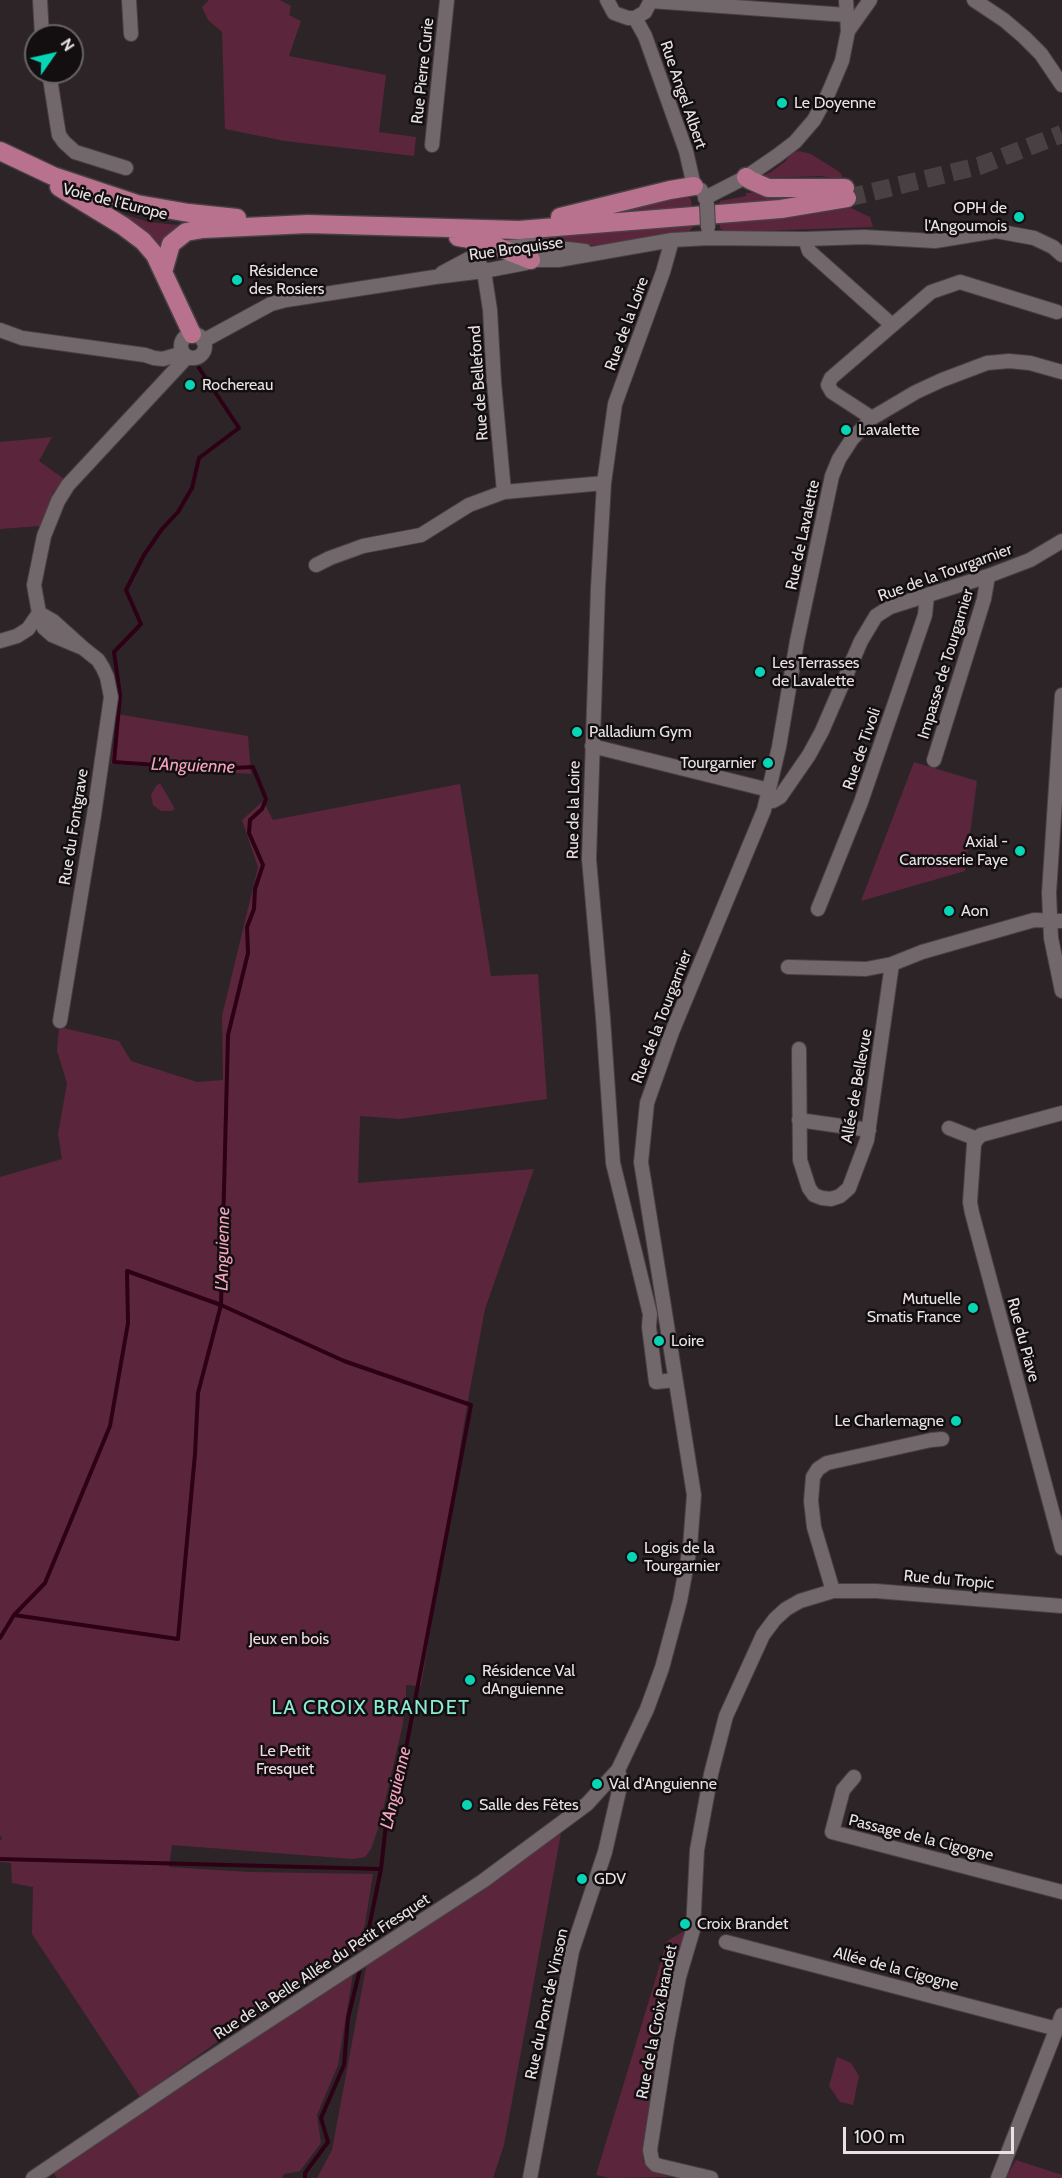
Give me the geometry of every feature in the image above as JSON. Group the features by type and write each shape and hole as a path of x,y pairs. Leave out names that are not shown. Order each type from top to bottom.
{"main road":[{"path":"0,151 53,176 137,204 189,213 308,224 519,230 781,209 846,193 768,188 746,177"},
{"name":"Voie de l'Europe","path":"0,161 58,188 145,213 207,221 308,224"},
{"path":"58,188 144,241 155,255 163,272 189,346"},
{"path":"344,225 549,219 702,196"},
{"path":"163,272 171,244 186,232 203,228 308,224"},
{"path":"344,225 472,238 531,260"}],"street":[{"path":"40,0 41,24"},
{"path":"129,0 131,34"},
{"name":"Rue Pierre Curie","path":"432,145 447,0"},
{"path":"607,0 614,13 620,17 635,18 645,12 651,1 847,15"},
{"path":"702,196 746,177 795,142 814,120 842,61 848,32 846,0"},
{"path":"848,32 870,0"},
{"path":"974,0 1024,37 1041,54 1062,85"},
{"name":"Rue Angel Albert","path":"635,18 645,36 702,196 706,235"},
{"path":"51,84 59,135 64,142 75,153 126,168"},
{"path":"670,247 706,235 805,239 864,237 935,241 996,231 1021,234 1041,240 1062,255"},
{"path":"805,239 809,251 892,325"},
{"name":"Rue Broquisse","path":"435,276 474,256 496,248 533,245 601,253"},
{"name":"Rue Broquisse","path":"189,346 271,304 286,300 435,276 484,271 531,260 558,260 644,246 670,247"},
{"name":"Rue de la Loire","path":"656,1375 649,1327 650,1314 613,1163 589,859 604,483 615,404 670,247"},
{"path":"474,256 484,271"},
{"name":"Rue de Bellefond","path":"484,271 490,310 504,492"},
{"path":"872,418 832,392 828,385 831,378 931,292 960,282 1057,312"},
{"path":"0,330 22,338 150,356 189,346"},
{"name":"Rue du Fontgrave","path":"60,1021 111,697 107,678 98,660 83,648 61,640 47,631 39,613 34,585 44,536 58,501 68,484 160,387 189,346"},
{"path":"150,356 158,364 160,387"},
{"name":"Rue de Lavalette","path":"768,795 832,476 839,459 852,439 872,418 916,392 987,363 1009,361 1030,363 1062,372"},
{"path":"316,565 363,546 421,535 469,505 504,492 604,483"},
{"name":"Rue de la Tourgarnier","path":"768,795 773,801 780,797 809,755 872,621 890,607 988,576 1030,560 1062,542"},
{"name":"Impasse de Tourgarnier","path":"934,760 984,599 988,576"},
{"name":"Rue de Tivoli","path":"818,909 861,802 925,615 927,596"},
{"path":"0,641 17,636 28,629 39,613"},
{"path":"1062,695 1048,892 1056,920 1051,938 1062,991"},
{"path":"592,746 768,795"},
{"name":"Rue de la Tourgarnier","path":"618,1770 647,1709 662,1668 680,1601 690,1547 693,1485 640,1162 647,1103 667,1042 756,832 768,795"},
{"path":"788,967 866,969 892,964 902,958 1034,920 1056,920"},
{"path":"1059,977 1059,948 1062,939"},
{"name":"Allée de Bellevue","path":"799,1049 800,1160 809,1188 814,1195 822,1198 840,1196 849,1188 868,1130 892,964"},
{"path":"949,1128 976,1139 981,1135 1062,1113"},
{"path":"799,1120 868,1130"},
{"name":"Rue du Piave","path":"976,1139 970,1202 972,1213 1062,1548"},
{"path":"656,1375 673,1365"},
{"path":"656,1375 675,1380"},
{"path":"833,1591 813,1527 811,1500 813,1477 818,1469 826,1463 942,1439"},
{"name":"Rue du Tropic","path":"833,1591 876,1591 1062,1606"},
{"name":"Rue de la Croix Brandet","path":"711,2178 656,2165 652,2162 650,2150 679,1977 693,1930 697,1850 711,1774 726,1716 763,1635 776,1619 793,1605 815,1595 833,1591"},
{"name":"Rue de la Belle Allée du Petit Fresquet","path":"33,2178 196,2068 483,1881 587,1804 618,1770"},
{"name":"Rue du Pont de Vinson","path":"530,2178 572,1951 605,1852 621,1782 618,1770"},
{"name":"Passage de la Cigogne","path":"854,1776 843,1790 832,1832 1062,1892"},
{"name":"Allée de la Cigogne","path":"726,1942 1057,2029"},
{"path":"998,2178 1062,2015"}],"green space":[{"path":"209,0 280,0 291,6 289,15 301,21 289,56 386,75 379,132 416,137 414,156 285,141 225,129 222,32 208,20 202,7"},
{"path":"799,151 811,154 838,171 842,179 820,176 765,178 762,176 786,161 790,153"},
{"path":"789,191 822,194 719,208 720,201 746,196 746,193"},
{"path":"684,194 691,199 692,208 576,219"},
{"path":"851,208 870,217 873,227 726,232 720,228 720,223"},
{"path":"113,211 149,222 188,226 165,236 162,254"},
{"path":"693,223 688,233 614,245 575,246 537,239 539,237"},
{"path":"52,437 39,461 64,479 53,493 40,526 0,529 0,442"},
{"path":"117,714 248,736 251,774 111,764"},
{"path":"914,762 977,781 965,871 861,901"},
{"path":"160,783 175,809 171,811 161,811 153,805 151,795"},
{"path":"460,784 491,976 538,974 547,1099 400,1119 360,1116 358,1183 534,1169 485,1309 421,1686 406,1685 402,1728 380,1823 371,1849 365,1857 353,1859 172,1845 169,1867 249,1872 373,1874 361,1949 255,2015 140,2097 32,1934 33,1887 12,1883 11,1863 0,1862 0,1840 2,1839 0,1835 0,1177 62,1159 58,1134 67,1083 57,1051 59,1027 119,1041 131,1061 197,1082 223,1080 222,1016 258,867 242,820 263,801 273,820"},
{"path":"561,1833 504,2145 493,2178 317,2178 332,2150 367,1962 437,1920"},
{"path":"686,1930 670,1996 643,2161 653,2172 670,2177 610,2178 596,2175 667,1941"},
{"path":"353,1974 338,2065 317,2115 321,2143 300,2171 284,2174 282,2178 57,2178 53,2172"},
{"path":"837,2057 851,2063 859,2076 853,2105 840,2102 829,2086"},
{"path":"1016,2160 1062,2175 1062,2178 1006,2178"}],"waterway":[{"name":"L'Anguienne","path":"199,368 239,428 199,458 192,488 178,512 162,529 144,555 126,590 141,624 114,652 120,695 114,762 212,769 253,767 266,799 262,809 250,820 249,833 263,865 255,889 254,909 247,927 248,953 228,1035 221,1305 344,1361 471,1405 406,1748 386,1824 381,1869 364,1952"},
{"name":"L'Anguienne","path":"0,1638 14,1615 45,1583 110,1426 128,1323 127,1271 221,1305 198,1393 195,1454 178,1639 14,1615"},
{"name":"L'Anguienne","path":"0,1859 381,1869"},
{"name":"L'Anguienne","path":"305,2178 305,2173 328,2142 321,2118 344,2065 348,2018 361,1965"}],"tunnel":[{"path":"847,198 979,166 1062,134"}],"place":[{"name":"Le Doyenne","path":"782,103"},
{"name":"OPH de l'Angoumois","path":"1019,217"},
{"name":"Résidence des Rosiers","path":"237,280"},
{"name":"Rochereau","path":"190,385"},
{"name":"Lavalette","path":"846,430"},
{"name":"Les Terrasses de Lavalette","path":"760,672"},
{"name":"Palladium Gym","path":"577,732"},
{"name":"Tourgarnier","path":"768,763"},
{"name":"Axial - Carrosserie Faye","path":"1020,851"},
{"name":"Aon","path":"949,911"},
{"name":"Mutuelle Smatis France","path":"973,1308"},
{"name":"Loire","path":"659,1341"},
{"name":"Le Charlemagne","path":"956,1421"},
{"name":"Logis de la Tourgarnier","path":"632,1557"},
{"name":"Résidence Val dAnguienne","path":"470,1680"},
{"name":"Val d'Anguienne","path":"597,1784"},
{"name":"Salle des Fêtes","path":"467,1805"},
{"name":"GDV","path":"582,1879"},
{"name":"Croix Brandet","path":"685,1924"}],"district":[{"name":"LA CROIX BRANDET","path":"371,1708"}],"park label":[{"name":"Jeux en bois","path":"289,1639"},
{"name":"Le Petit Fresquet","path":"285,1760"}]}
